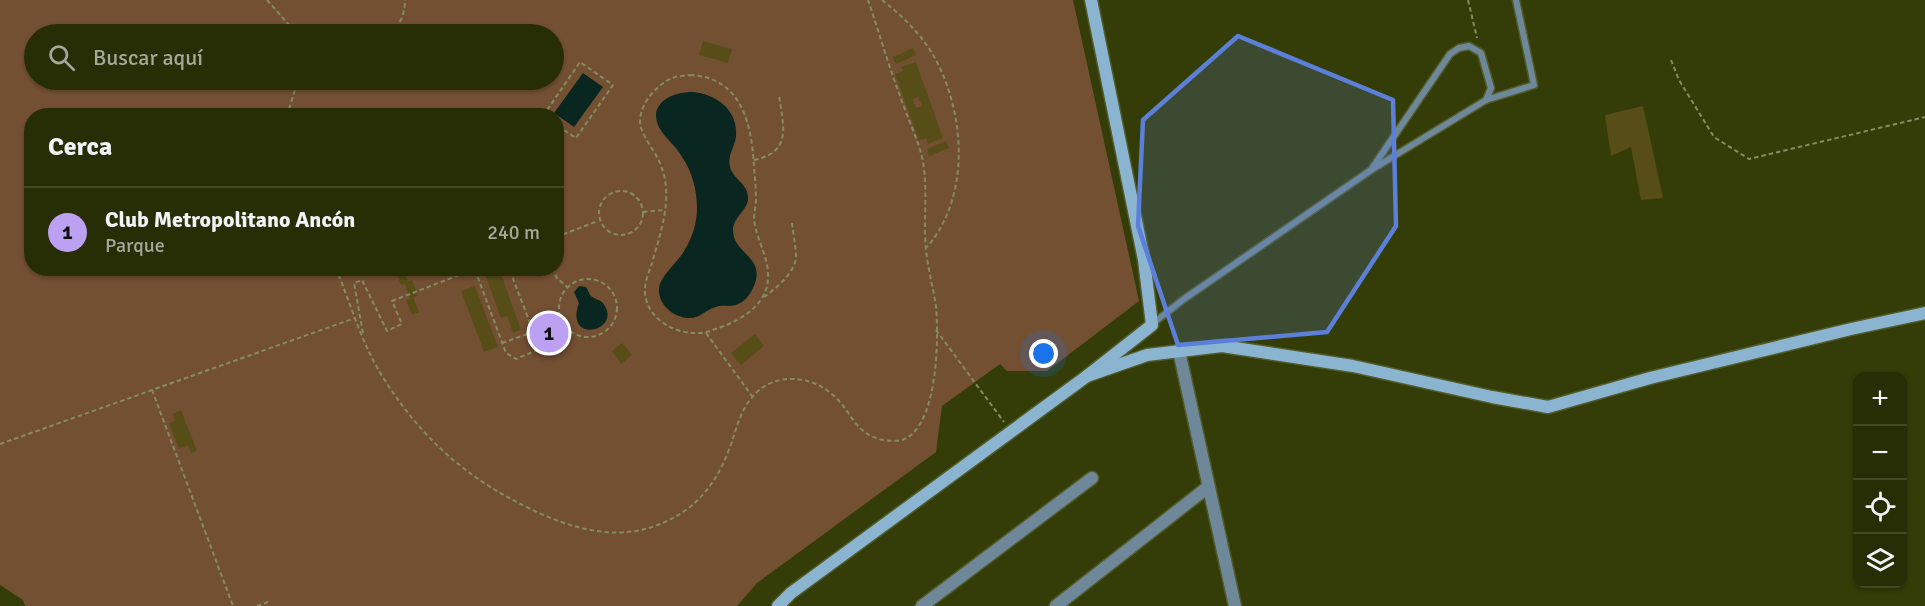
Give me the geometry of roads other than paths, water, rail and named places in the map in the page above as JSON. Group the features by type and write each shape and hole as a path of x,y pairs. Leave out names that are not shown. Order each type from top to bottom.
{"street":[{"path":"778,606 791,593 1011,432 1152,325 1144,260 1090,0"},
{"path":"1086,376 1147,355 1222,346 1353,366 1548,407 1650,378 1925,314"},
{"path":"1179,351 1235,606"},
{"path":"922,606 1092,478"},
{"path":"1056,606 1208,488"}],"lane":[{"path":"1152,325 1184,299 1371,170 1486,100 1534,85 1516,0"},
{"path":"1371,170 1450,54 1459,48 1469,46 1481,53 1491,88 1486,100"}],"water":[{"path":"583,73 603,87 574,127 564,120 564,108 558,108"},
{"path":"694,92 718,100 730,111 734,119 736,136 730,167 746,189 748,201 734,224 734,238 753,262 756,277 753,288 741,303 719,306 696,317 687,318 680,317 666,308 660,297 659,289 664,276 680,258 692,236 697,214 696,195 689,168 678,150 662,132 656,115 662,102 669,97"},
{"path":"579,286 586,287 590,295 602,302 608,315 605,322 592,330 585,329 579,324 576,316 579,303 574,292"}],"place":[{"name":"Club Metropolitano Ancón","path":"549,333"}]}
